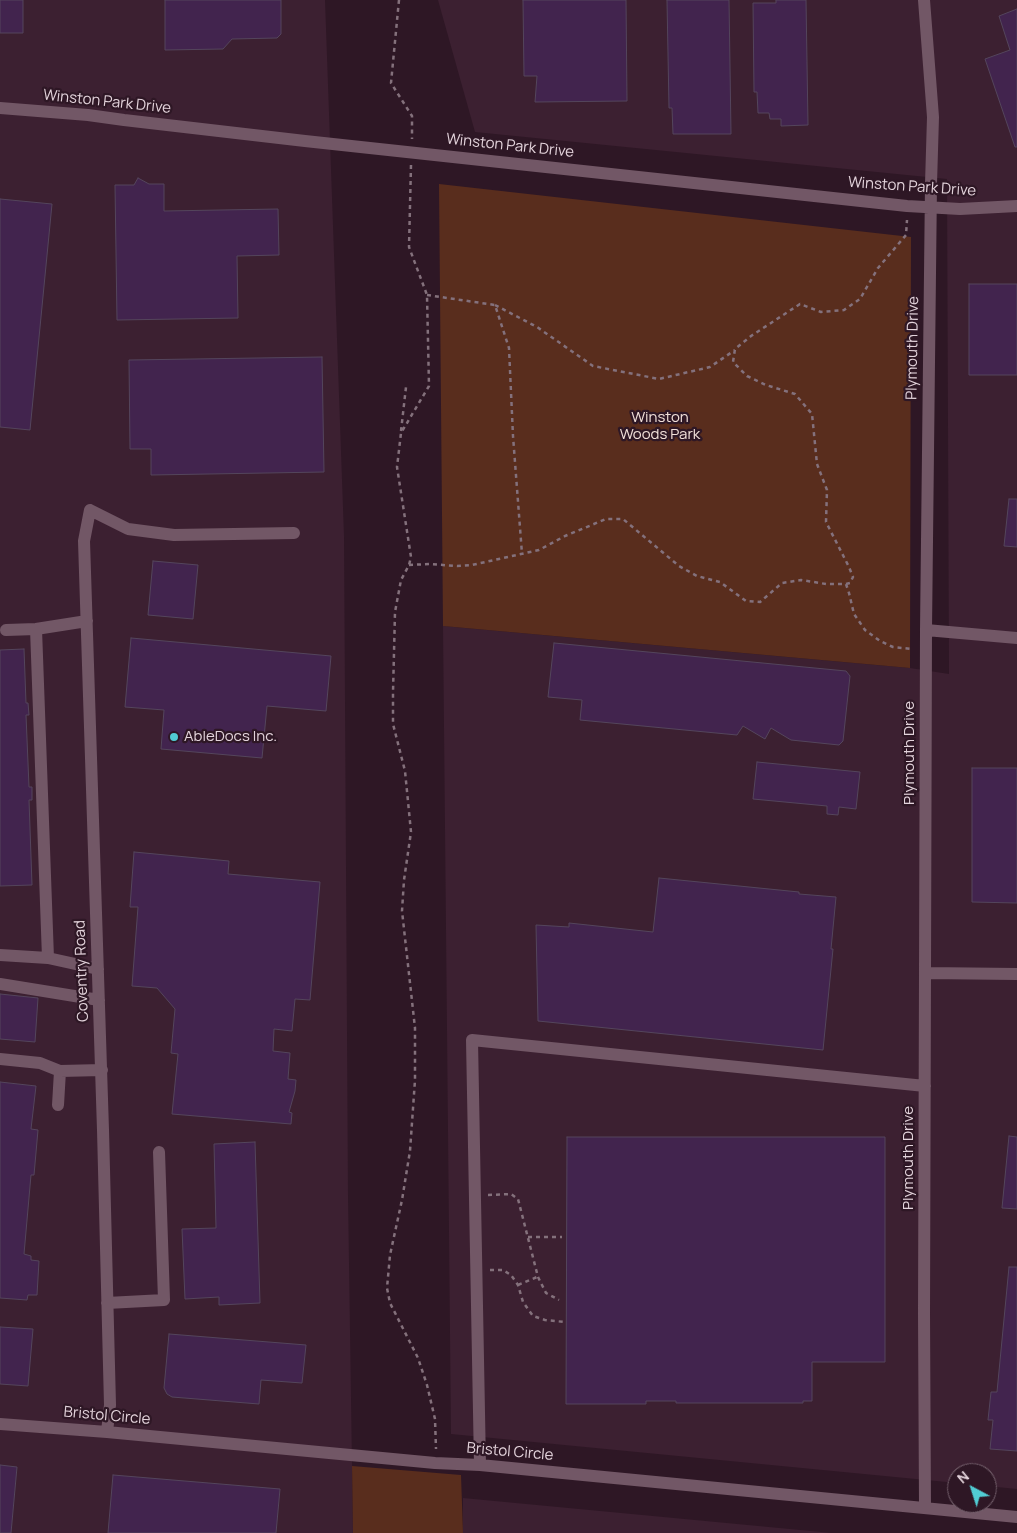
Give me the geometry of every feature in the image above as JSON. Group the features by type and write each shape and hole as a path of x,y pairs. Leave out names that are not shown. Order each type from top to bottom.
{"street":[{"name":"Plymouth Drive","path":"924,0 933,117 926,630 925,1507"},
{"name":"Winston Park Drive","path":"0,108 88,115 296,140 907,206 960,209 1017,206"},
{"name":"Coventry Road","path":"106,1432 110,1405 106,1303 102,1070 84,541 90,510 128,529 174,535 294,533"},
{"path":"6,630 36,629 87,622"},
{"path":"36,629 48,958"},
{"path":"926,630 1017,638"},
{"path":"0,955 48,958 98,969"},
{"path":"925,973 1017,974"},
{"path":"0,984 99,1000"},
{"path":"480,1465 472,1040 925,1086"},
{"path":"0,1059 40,1063 60,1071 102,1070"},
{"path":"58,1105 60,1071"},
{"path":"106,1303 164,1300 159,1152"},
{"name":"Bristol Circle","path":"0,1424 435,1463 480,1465 1017,1517"}],"path":[{"path":"399,0 391,83 412,116 412,134"},
{"path":"401,433 429,386 427,295 409,247 410,174"},
{"path":"427,295 495,305 537,326 593,366 659,379 710,368 751,336 800,304 821,312 844,310 860,299 878,268 906,235 907,206"},
{"path":"495,305 509,348 513,436 522,554"},
{"path":"409,565 472,566 539,550 565,536 606,519 623,519 679,566 697,576 720,582 746,601 760,602 782,583 801,580 826,584 850,583 853,578 826,522 827,490 817,464 812,414 795,394 766,385 747,376 733,362 735,349"},
{"path":"406,387 397,467 411,557 401,580 396,612 393,724 405,771 410,824 402,912 415,1028 415,1080 410,1151 390,1255 387,1288 390,1303 418,1358 427,1385 436,1426 435,1463"},
{"path":"846,584 850,593 854,614 865,630 880,641 893,647 926,650"},
{"path":"474,1196 511,1194 518,1200 538,1277 546,1293 560,1300"},
{"path":"528,1236 562,1237"},
{"path":"485,1270 503,1270 511,1275 518,1285 523,1302 533,1316 544,1320 565,1322"},
{"path":"518,1285 538,1277"}],"shaded area":[{"path":"0,0 325,0 344,536 348,1195 353,1533 0,1533"},
{"path":"438,0 1017,0 1017,1489 997,1487 997,1463 947,1463 947,1482 451,1434 443,626 910,668 949,674 947,179 475,132"},
{"path":"463,1498 832,1533 463,1533"}],"green space":[{"name":"Winston Woods Park","path":"439,184 911,237 910,668 443,626"},
{"path":"352,1466 461,1475 463,1533 353,1533"}],"building":[{"path":"0,0 23,0 23,33 0,33"},
{"path":"165,0 281,0 281,34 277,38 232,39 223,49 165,50"},
{"path":"523,0 626,0 627,101 535,102 537,76 524,76"},
{"path":"667,0 729,0 731,134 673,134 672,108 669,108"},
{"path":"776,0 806,0 808,125 781,126 781,119 770,119 769,113 758,113 757,92 754,92 753,3 776,3"},
{"path":"1017,9 1017,147 1015,147 985,59 1010,50 999,16"},
{"path":"138,178 149,184 164,184 164,211 278,209 279,255 237,256 238,318 117,320 115,185 134,185"},
{"path":"0,199 52,204 30,430 0,427"},
{"path":"969,284 1017,284 1017,375 969,375"},
{"path":"322,357 324,472 151,475 151,449 130,449 129,360"},
{"path":"1009,499 1017,499 1017,547 1004,546"},
{"path":"153,561 198,565 193,619 148,615"},
{"path":"131,638 331,656 326,711 267,706 262,758 161,749 164,710 125,707"},
{"path":"554,643 846,671 850,676 843,741 839,745 791,740 771,728 765,739 743,726 737,735 580,720 582,700 548,697"},
{"path":"24,649 26,703 28,703 29,715 26,715 29,787 32,787 32,800 29,800 32,885 0,886 0,650"},
{"path":"757,762 860,772 856,809 839,807 838,815 827,814 827,806 753,799"},
{"path":"972,768 1017,768 1017,903 972,902"},
{"path":"134,852 229,861 228,874 320,882 310,1000 295,999 292,1031 274,1029 273,1051 290,1053 288,1079 296,1080 289,1112 292,1113 291,1124 172,1114 178,1054 171,1053 175,1009 157,988 132,986 138,907 130,907"},
{"path":"659,878 836,897 823,1050 538,1021 536,925 569,927 569,923 653,932"},
{"path":"0,994 38,998 35,1042 0,1039"},
{"path":"0,1082 36,1086 31,1129 38,1130 34,1175 31,1175 24,1254 31,1256 31,1260 39,1261 37,1295 28,1295 27,1300 0,1298"},
{"path":"1009,1136 1017,1137 1017,1209 1002,1208"},
{"path":"567,1137 885,1137 885,1362 812,1362 812,1401 803,1401 803,1403 676,1403 676,1401 646,1401 646,1404 566,1404"},
{"path":"255,1142 260,1303 219,1305 219,1297 185,1299 182,1229 216,1228 214,1144"},
{"path":"1009,1267 1017,1267 1017,1451 990,1449 993,1420 988,1420 991,1392 997,1392"},
{"path":"0,1327 33,1329 28,1386 0,1384"},
{"path":"169,1334 306,1345 302,1383 261,1380 259,1404 172,1397 167,1394 164,1388"},
{"path":"0,1465 17,1467 11,1533 0,1533"},
{"path":"113,1475 280,1489 276,1533 108,1533"}],"place":[{"name":"AbleDocs Inc.","path":"174,737"}]}
